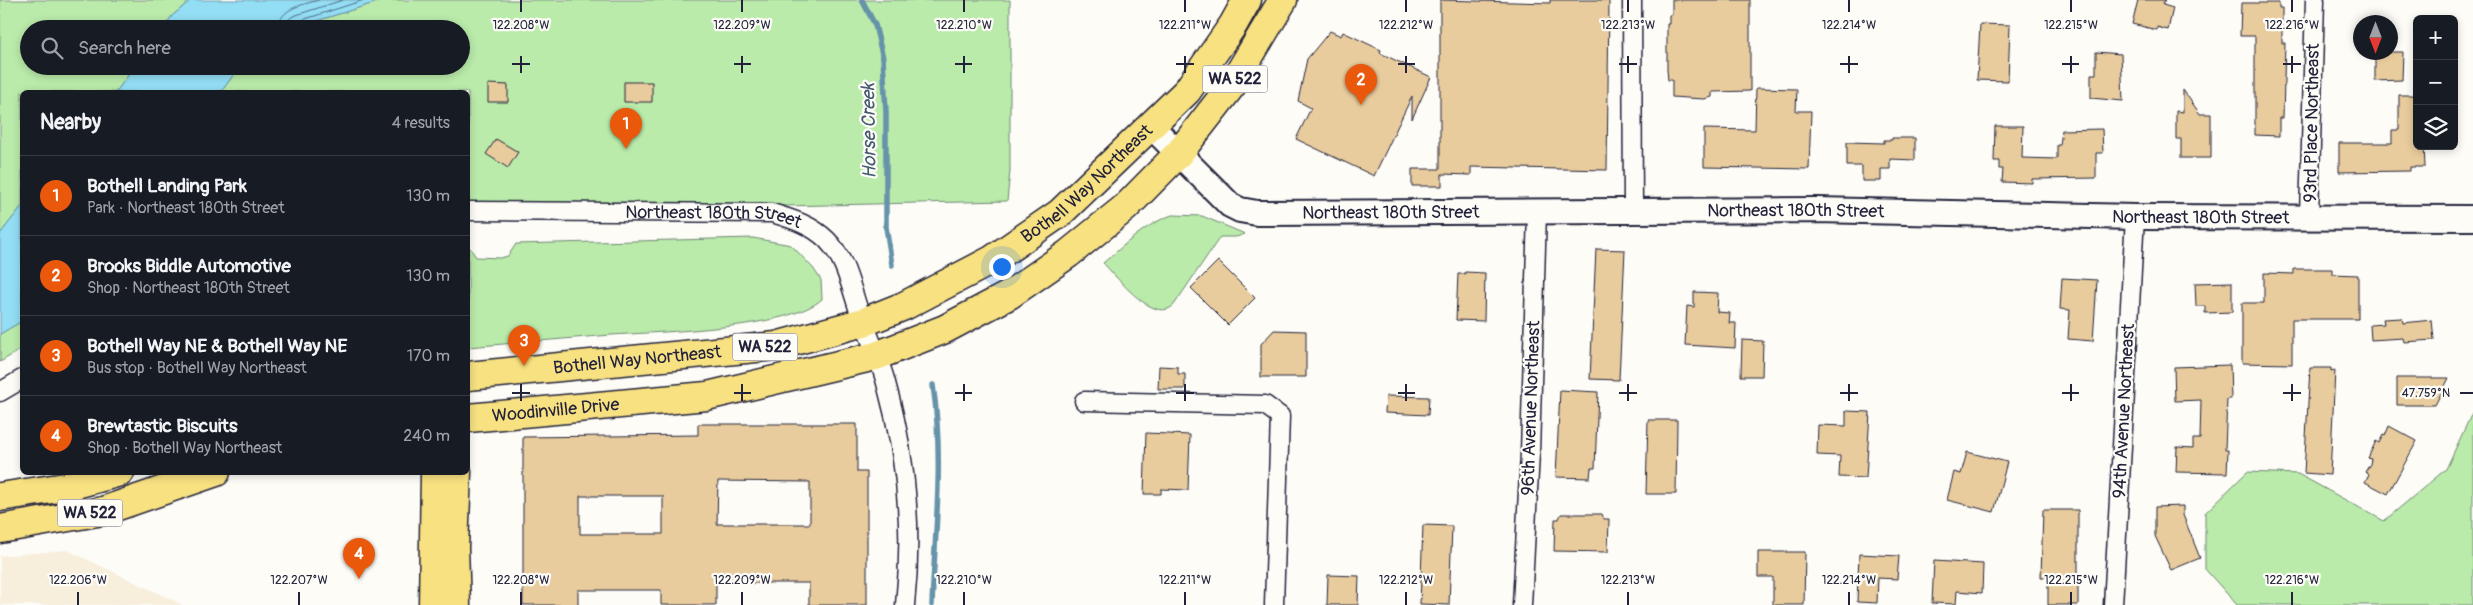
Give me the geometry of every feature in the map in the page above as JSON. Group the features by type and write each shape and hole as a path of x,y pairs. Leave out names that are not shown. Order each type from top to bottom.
{"main road":[{"name":"Bothell Way Northeast","path":"470,376 776,346 864,322 911,303 992,260 1060,213 1187,91 1233,25 1247,0"},
{"name":"WA 522","path":"876,356 945,329 1009,295 1068,254 1126,206 1179,153 1232,85 1283,0"},
{"name":"Woodinville Drive","path":"470,418 707,396 876,356"},
{"name":"WA 522","path":"0,497 65,487 109,475"},
{"name":"WA 522","path":"0,529 103,511 207,475"},
{"path":"433,605 436,475"},
{"path":"456,605 454,548 457,475"}],"street":[{"path":"1632,0 1633,212"},
{"name":"93rd Place Northeast","path":"2309,216 2314,0"},
{"name":"Northeast 180th Street","path":"1151,126 1230,205 1240,210 1257,213 1817,210 2135,217 2309,216 2473,218"},
{"name":"Northeast 180th Street","path":"470,211 772,214 794,219 826,239 842,261 886,382 906,476 907,584 905,605"},
{"name":"96th Avenue Northeast","path":"1522,605 1530,453 1537,212"},
{"name":"94th Avenue Northeast","path":"2113,605 2135,217"},
{"path":"0,392 20,380"},
{"path":"1084,401 1265,405 1280,416 1274,605"}],"shaded area":[{"path":"67,550 183,605 0,605 0,556"}],"green space":[{"path":"0,0 191,0 169,20 20,20 20,75 128,75 117,90 20,90 20,209 0,234"},
{"path":"384,0 1010,0 1010,171 1007,201 783,206 470,206 470,90 222,90 233,75 470,75 470,20 319,20"},
{"path":"1172,215 1202,216 1245,234 1236,237 1220,237 1174,305 1166,310 1156,309 1136,297 1103,263 1144,229"},
{"path":"753,238 791,245 813,268 821,280 822,299 806,309 754,323 690,330 470,347 470,248 476,257 500,258 508,256 516,244"},
{"path":"20,322 20,350 0,362 0,334"},
{"path":"2473,411 2473,605 2237,605 2205,569 2205,513 2247,472 2298,474 2384,521 2446,469"}],"water":[{"path":"191,0 384,0 319,20 169,20"},
{"path":"128,75 233,75 222,90 117,90"},
{"path":"20,209 20,322 0,334 0,234"}],"building":[{"path":"1440,0 1550,3 1550,0 1609,0 1607,170 1471,167 1471,175 1442,174 1442,186 1412,186 1412,169 1440,169"},
{"path":"1672,0 1750,0 1750,91 1712,92 1712,97 1704,99 1672,97 1672,80 1668,80 1667,70 1667,24 1669,24 1669,15 1672,15"},
{"path":"2138,0 2165,0 2163,5 2173,8 2168,30 2157,27 2157,30 2132,24"},
{"path":"2241,3 2279,3 2279,8 2282,8 2282,43 2285,43 2283,118 2279,118 2279,136 2255,135 2255,36 2240,36"},
{"path":"1980,24 2010,25 2008,81 1977,80"},
{"path":"1330,31 1341,36 1343,32 1381,50 1380,53 1431,77 1412,119 1412,96 1374,176 1296,139 1311,108 1298,101 1307,59"},
{"path":"2096,52 2121,54 2123,101 2091,98 2091,74 2096,74"},
{"path":"2398,52 2403,52 2402,80 2375,81 2375,60 2398,60"},
{"path":"624,82 652,82 652,102 624,102"},
{"path":"488,84 508,85 508,102 488,102"},
{"path":"1756,88 1797,89 1796,111 1811,111 1809,169 1704,167 1704,129 1755,130"},
{"path":"2183,90 2200,114 2211,114 2211,158 2181,158 2181,139 2176,139 2176,111 2183,112"},
{"path":"2399,95 2413,95 2413,150 2424,150 2425,167 2410,167 2410,171 2339,172 2339,143 2392,143 2392,130 2399,130"},
{"path":"1995,126 2023,126 2022,158 2057,159 2057,145 2060,145 2062,130 2102,129 2103,153 2096,153 2096,178 2032,179 2032,183 2002,182 2003,169 1999,169 1999,161 1994,161"},
{"path":"1892,138 1915,138 1915,160 1890,159 1890,169 1881,169 1881,181 1862,181 1862,166 1847,166 1847,142 1884,143 1884,140 1892,140"},
{"path":"496,139 518,152 508,168 486,154"},
{"path":"1596,249 1625,250 1619,380 1590,379"},
{"path":"1218,261 1255,298 1228,325 1191,288"},
{"path":"2294,269 2332,269 2332,274 2358,275 2358,319 2292,319 2292,364 2242,363 2242,303 2264,303 2264,273 2294,274"},
{"path":"1465,272 1485,273 1484,321 1456,320 1458,274 1465,274"},
{"path":"2062,278 2097,280 2093,341 2068,339 2070,310 2060,309"},
{"path":"2232,282 2232,312 2205,313 2205,306 2196,306 2195,283"},
{"path":"1694,292 1718,293 1717,312 1730,313 1729,323 1736,323 1735,348 1685,345 1687,306 1694,307"},
{"path":"2402,318 2403,323 2432,320 2434,340 2404,342 2403,338 2371,340 2370,325 2384,324 2383,319"},
{"path":"1274,330 1306,331 1306,377 1261,377 1261,344"},
{"path":"1742,340 1763,341 1762,376 1741,376"},
{"path":"2230,365 2231,399 2227,399 2225,450 2228,450 2227,473 2176,472 2177,447 2193,448 2193,439 2200,439 2201,400 2175,401 2174,367"},
{"path":"1159,366 1178,367 1178,374 1185,374 1185,389 1158,389"},
{"path":"2310,368 2331,368 2331,371 2335,370 2330,475 2304,473"},
{"path":"2397,378 2449,378 2435,405 2397,405"},
{"path":"1560,390 1598,392 1595,468 1591,468 1590,478 1556,477"},
{"path":"1386,396 1429,397 1428,415 1385,413"},
{"path":"1846,411 1870,412 1866,478 1839,477 1840,456 1817,455 1818,425 1846,426"},
{"path":"1648,420 1677,420 1676,494 1646,494"},
{"path":"698,424 857,424 857,472 867,472 867,605 809,605 809,583 716,583 716,605 661,605 661,590 578,590 578,605 523,605 523,437 698,435","holes":["718,481 810,482 810,524 717,524","580,496 663,496 663,534 580,534"]},
{"path":"2389,426 2417,441 2388,494 2365,482 2369,474 2365,472 2370,464 2371,459 2368,458 2376,441 2379,443 2383,435 2385,436"},
{"path":"1146,433 1190,435 1188,490 1161,489 1161,494 1144,494"},
{"path":"1967,452 2007,462 1994,512 1947,500 1954,472 1961,474"},
{"path":"2183,506 2183,515 2200,558 2171,570 2155,536 2155,507"},
{"path":"2043,510 2078,510 2078,605 2048,605 2048,577 2041,577"},
{"path":"1561,514 1602,514 1604,519 1609,519 1608,552 1554,551 1555,519 1559,519"},
{"path":"1423,525 1452,526 1449,605 1420,604"},
{"path":"1758,552 1805,552 1804,605 1773,605 1773,577 1758,577"},
{"path":"1859,554 1899,556 1897,579 1878,578 1877,603 1857,602"},
{"path":"1934,561 1983,564 1982,593 1957,591 1956,604 1932,603"},
{"path":"1328,575 1359,576 1358,605 1327,605"}],"waterway":[{"name":"Horse Creek","path":"862,0 875,25 883,58 886,112 886,227 892,265"},
{"name":"Horse Creek","path":"932,605 938,467 938,440 933,385"}],"place":[{"name":"Brooks Biddle Automotive","path":"1361,105"},
{"name":"Bothell Landing Park","path":"626,149"},
{"name":"Bothell Way NE & Bothell Way NE","path":"524,366"},
{"name":"Brewtastic Biscuits","path":"359,579"}]}
